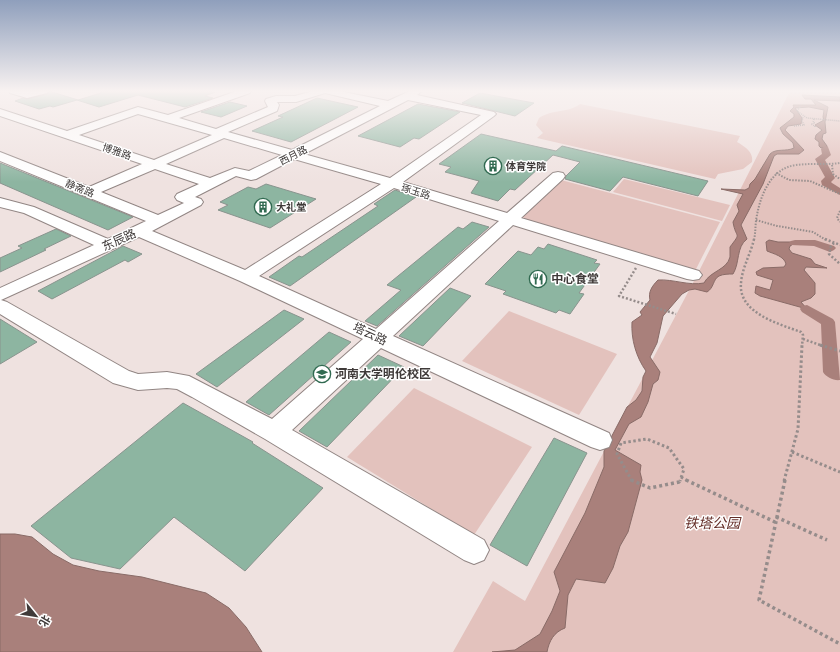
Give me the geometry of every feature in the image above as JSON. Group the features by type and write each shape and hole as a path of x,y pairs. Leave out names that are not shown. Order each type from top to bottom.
{"lane":[{"name":"博雅路","path":"27,121 210,183"},
{"name":"琢玉路","path":"67,135 106,121"},
{"name":"琢玉路","path":"176,121 392,183 693,275"},
{"path":"90,192 246,121"},
{"name":"西月路","path":"210,183 235,172 251,176 358,121"},
{"path":"246,277 392,183 479,121"},
{"name":"静斋路","path":"0,156 159,221"},
{"path":"274,432 558,176"},
{"name":"东辰路","path":"0,295 139,231 196,202 182,197 210,183"},
{"path":"0,202 29,210 107,245"},
{"name":"塔云路","path":"139,231 246,277 600,440"},
{"path":"0,306 121,377 138,382 167,380 181,382 274,432 474,550"}],"path":[{"path":"794,126 804,125 802,121"},
{"path":"814,121 816,123 811,124 815,126 815,128"},
{"path":"840,163 832,165 790,166 780,169 776,174 762,198 756,220 756,233 740,291 752,308 760,315 801,332 803,338 798,429 776,517 759,600 840,644"},
{"path":"832,165 833,174 840,179"},
{"path":"776,174 789,180 810,181 840,194"},
{"path":"840,212 837,218 840,222"},
{"path":"756,220 777,226 813,232 840,245"},
{"path":"834,243 829,254 840,264"},
{"path":"641,259 619,296 676,314"},
{"path":"803,338 840,351"},
{"path":"647,438 669,448 684,469 681,477 680,482 650,488 631,480 617,454 621,443 647,438"},
{"path":"792,452 840,472"},
{"path":"681,477 775,522"},
{"path":"776,517 827,540"}],"green space":[{"path":"538,121 667,121 740,136 737,142 750,152 752,162 743,169 718,174 715,179 537,138 543,133 536,125"},
{"name":"铁塔公园","path":"775,121 840,121 840,652 453,652 493,581 525,601 695,279"},
{"path":"624,179 730,205 722,221 613,192"},
{"path":"561,180 720,222 695,271 520,218"},
{"path":"509,311 617,354 579,415 462,361"},
{"path":"414,388 532,447 474,535 347,457"}],"shaded area":[{"path":"788,121 801,121 801,124 788,126 785,130 804,150 799,154 777,154 774,156 763,184 741,225 747,239 741,246 737,265 733,274 724,274 717,277 707,292 695,289 689,290 682,294 663,316 657,343 650,357 660,372 658,380 653,384 648,402 641,417 629,424 615,450 641,465 640,472 642,480 628,532 620,546 613,568 605,583 576,579 568,595 565,628 553,637 547,652 492,652 515,650 540,634 552,611 560,591 554,572 585,513 604,467 604,451 627,407 636,400 642,391 643,377 646,371 639,360 635,348 632,335 632,322 642,315 640,312 650,300 651,289 658,280 669,280 693,284 704,283 710,276 726,265 730,257 730,247 737,237 733,222 739,211 737,205 743,194 721,189 745,190 749,188 750,184 755,179 772,152 794,148 793,143 783,134 780,128"},
{"path":"821,121 825,121 826,133 823,134 822,139 827,148 821,148 819,146 819,142 815,139 816,135 822,130 815,125"},
{"path":"769,240 778,242 794,242 795,243 790,246 789,249 792,253 811,259 815,264 827,268 806,267 804,270 815,283 815,294 811,298 801,302 807,309 760,296 755,293 756,286 770,290 773,280 757,275 756,272 763,268 784,267 786,264 781,257 767,251 766,242"},
{"path":"0,534 15,534 32,537 53,554 73,565 99,571 142,577 206,593 229,608 246,627 262,652 0,652"}],"building":[{"path":"273,121 330,121 291,142 252,131"},
{"path":"385,121 446,121 419,139 414,138 400,147 358,136"},
{"path":"481,134 556,151 562,146 708,181 698,196 623,177 610,191 565,179 566,176 580,162 553,155 515,190 510,189 498,201 471,193 479,181 445,172 451,167 439,164"},
{"path":"0,163 133,217 108,230 0,183"},
{"name":"大礼堂","path":"266,184 316,199 270,228 218,210 228,205 220,202 248,187 256,189"},
{"path":"395,190 416,197 290,286 269,277 299,256 302,257 378,206 374,204"},
{"path":"472,222 489,227 377,326 365,321 401,290 387,285 458,227 463,229"},
{"path":"56,229 71,236 0,272 0,258 22,248 18,246"},
{"name":"中心食堂","path":"548,244 597,260 594,263 600,264 579,293 584,294 570,314 559,310 556,313 503,294 506,291 485,284 518,251 531,255 538,247 544,249"},
{"path":"123,246 142,254 128,262 125,260 52,299 38,291"},
{"path":"450,288 471,296 423,346 399,336"},
{"path":"284,310 304,319 217,387 196,374"},
{"path":"0,319 37,342 0,364"},
{"path":"329,332 351,342 269,415 246,402"},
{"path":"378,355 404,367 327,447 299,431"},
{"path":"183,403 253,442 252,443 323,488 245,571 174,517 120,569 71,558 31,526"},
{"path":"554,438 587,453 527,566 490,545"}],"waterway":[{"path":"825,149 827,155 820,159 830,178 826,181 827,185 840,192"},
{"path":"795,243 815,243 830,248"},
{"path":"807,309 828,322 830,335 831,372 837,375"}],"place":[{"name":"体育学院","path":"493,166"},
{"name":"大礼堂","path":"263,207"},
{"name":"中心食堂","path":"538,279"},
{"name":"河南大学明伦校区","path":"322,374"}]}
